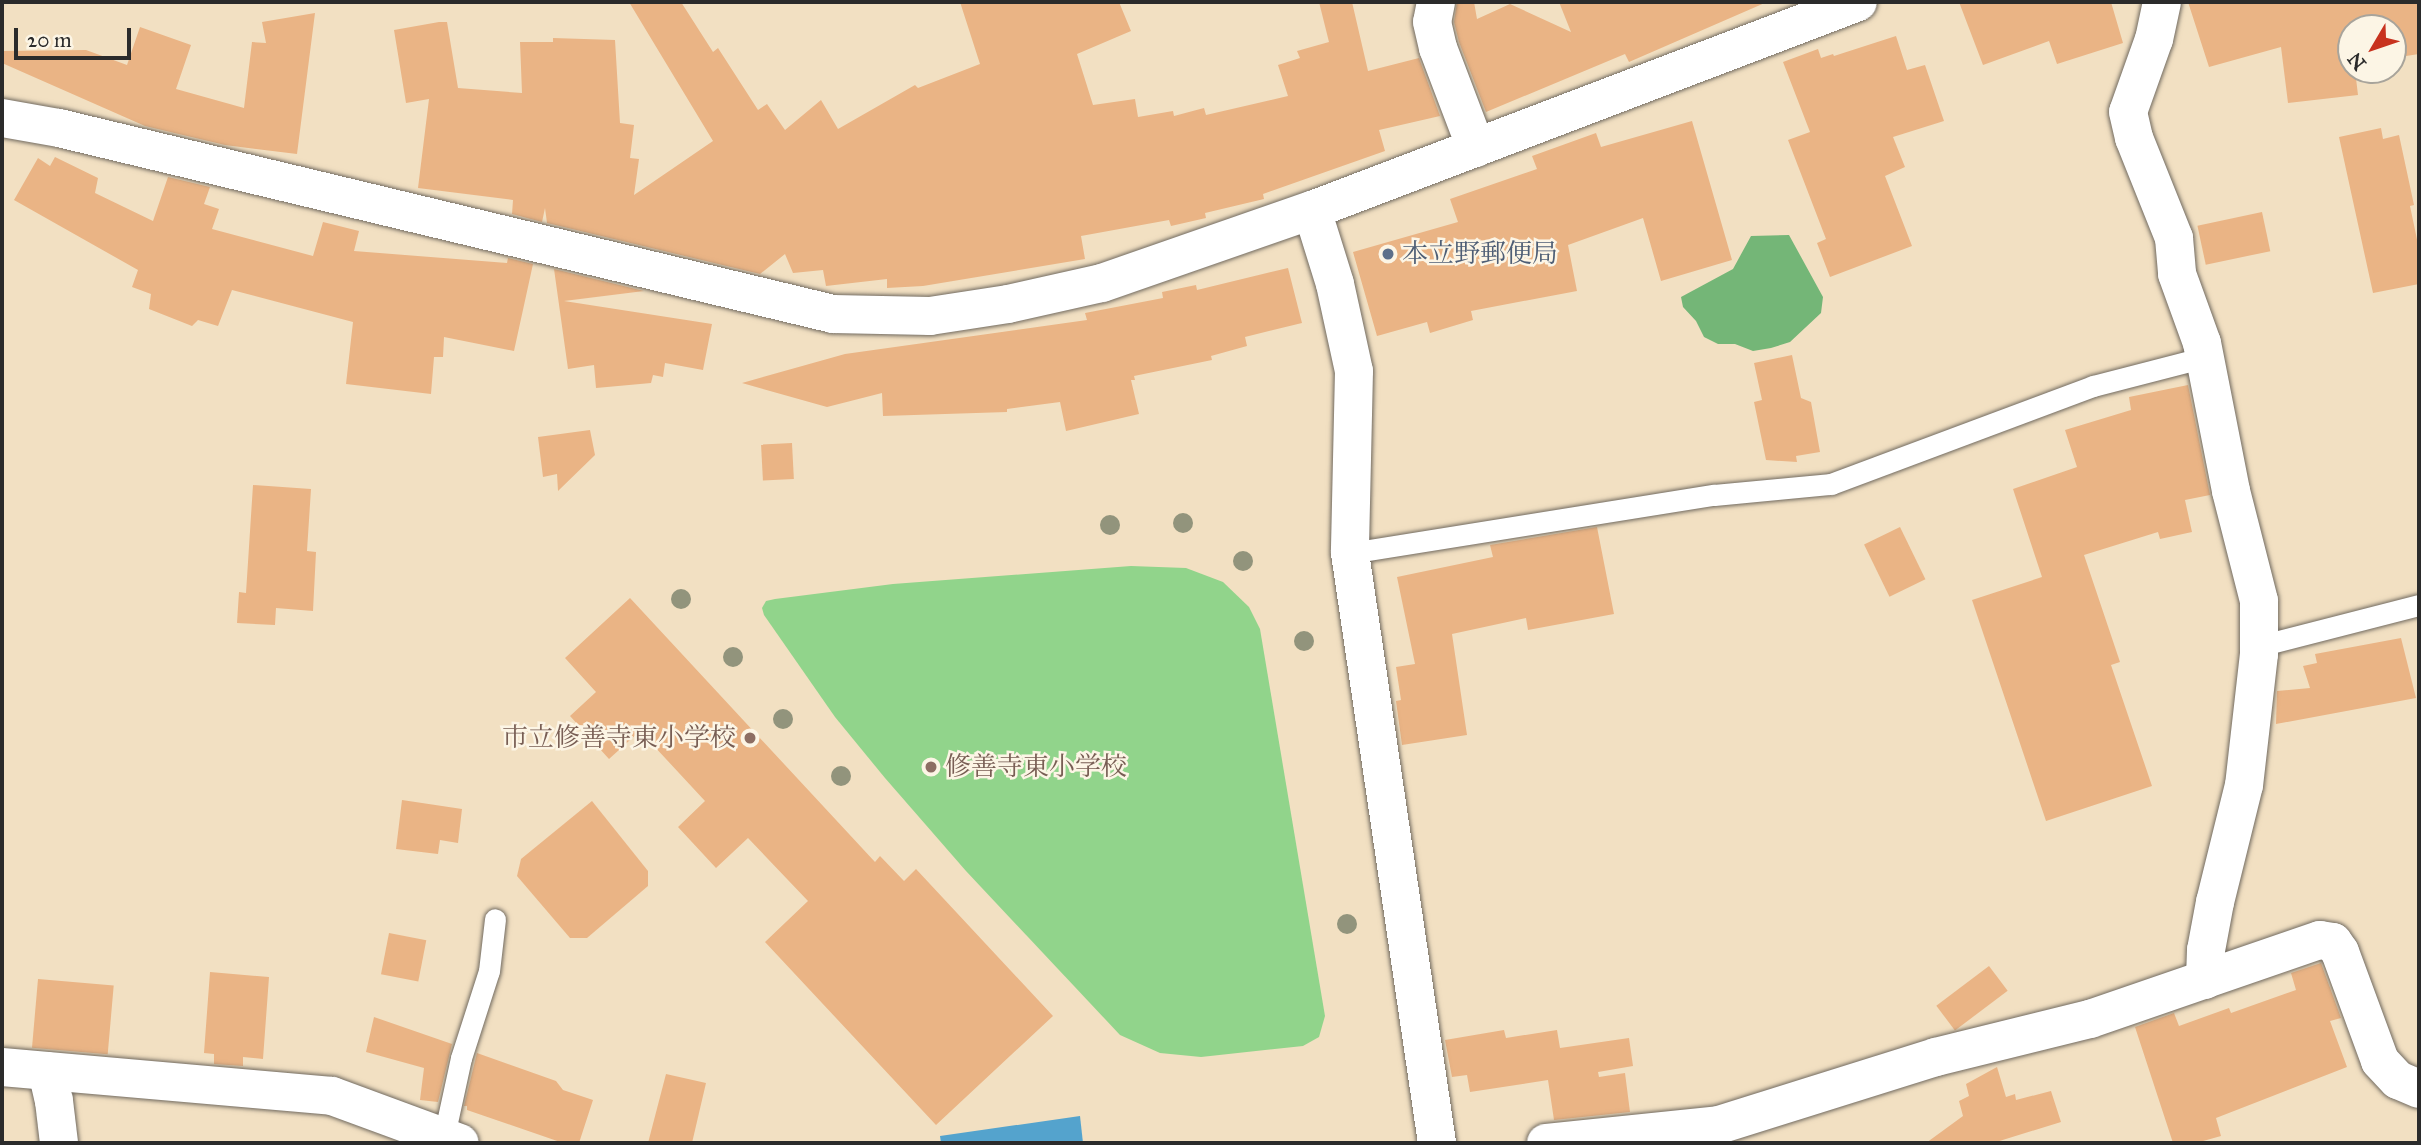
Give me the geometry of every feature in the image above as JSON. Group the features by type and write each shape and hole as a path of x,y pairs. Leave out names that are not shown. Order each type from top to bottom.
{"street":[{"path":"1436,2 1432,22 1438,48 1476,148"},
{"path":"2,118 59,128 833,314 930,316 1008,304 1102,283 1312,210 1858,2"},
{"path":"2162,2 2154,39 2128,112 2134,138 2174,238 2177,274 2206,357 2231,491 2259,601 2259,646 2244,785 2215,902 2206,950 2205,980"},
{"path":"1312,210 1335,284 1354,371 1350,553 1437,1143"},
{"path":"1546,1143 1719,1125 1936,1056 2090,1019 2320,940 2333,942 2347,967 2380,1060 2398,1080 2419,1088"},
{"path":"2,1067 332,1096 452,1140"},
{"path":"47,1071 59,1143"}],"lane":[{"path":"1350,553 1713,495 1831,484 2093,386 2206,357"},
{"path":"2259,646 2419,606"},
{"path":"452,1140 461,1058 489,971 495,919"}],"green space":[{"path":"1789,235 1823,297 1821,313 1790,342 1771,348 1753,351 1735,344 1718,344 1704,337 1696,321 1683,307 1681,297 1733,269 1751,236"},
{"path":"1131,566 1186,568 1223,582 1249,607 1260,629 1325,1016 1319,1037 1303,1046 1201,1057 1160,1053 1120,1035 966,871 885,778 835,717 764,615 762,608 766,601 775,599 893,584"}],"water":[{"path":"1080,1116 1083,1143 941,1143 940,1136"}],"building":[{"path":"629,2 681,2 713,52 718,48 758,110 767,104 785,130 821,100 838,129 915,85 918,88 980,64 960,2 1119,2 1131,31 1077,54 1093,105 1135,99 1138,117 1173,111 1174,116 1204,108 1206,115 1288,96 1278,65 1300,58 1297,51 1329,42 1319,2 1352,2 1368,71 1419,58 1440,116 1379,130 1385,151 1263,194 1264,199 1205,213 1206,218 1171,226 1169,220 1081,236 1085,259 923,286 887,288 887,279 826,286 823,270 793,273 785,254 760,274 547,223 545,208 542,222 512,214 513,200 418,188 429,99 406,103 394,30 439,22 447,22 458,88 522,93 520,42 553,42 553,38 615,40 620,123 634,125 630,158 639,159 634,195 713,141"},
{"path":"1457,2 1474,2 1477,19 1510,4 1571,32 1559,2 1767,2 1629,62 1625,54 1486,112 1459,42 1454,22"},
{"path":"1959,2 2111,2 2123,43 2057,64 2049,41 1983,65"},
{"path":"2188,2 2419,2 2419,54 2407,56 2407,14 2337,14 2337,84 2357,84 2358,95 2288,103 2281,47 2209,67"},
{"path":"315,13 297,154 225,145 145,126 2,63 2,51 86,50 127,65 140,27 191,45 176,89 244,108 252,42 266,43 262,22"},
{"path":"1896,36 1907,70 1925,65 1944,121 1893,137 1905,167 1885,176 1912,246 1830,277 1817,243 1826,239 1788,140 1810,132 1783,62 1818,49 1821,58 1833,54 1834,56"},
{"path":"1692,121 1732,260 1661,281 1643,218 1568,245 1577,291 1471,311 1473,320 1430,333 1427,322 1377,336 1353,252 1458,222 1450,199 1537,169 1532,156 1596,133 1601,147"},
{"path":"2381,128 2383,139 2399,135 2414,205 2410,206 2419,249 2419,284 2373,293 2339,137"},
{"path":"55,157 98,178 95,193 153,221 168,177 210,187 204,204 219,209 212,229 313,256 323,222 359,231 354,251 507,263 508,258 533,264 514,351 444,337 443,357 434,357 431,394 346,384 353,322 232,290 218,326 198,320 192,326 149,309 151,294 132,287 138,270 14,200 38,158 50,166"},
{"path":"2262,212 2270,251 2206,265 2197,226"},
{"path":"1288,268 1302,323 1245,337 1247,346 1211,356 1212,360 1134,376 1135,380 1131,380 1139,414 1066,431 1060,402 1007,409 1007,412 883,416 882,393 827,407 742,383 845,354 1087,320 1085,313 1163,298 1162,292 1196,285 1197,290"},
{"path":"554,269 644,291 564,301 712,324 703,370 665,363 663,377 653,375 651,383 596,388 594,365 568,369"},
{"path":"1792,355 1801,398 1811,402 1820,452 1796,456 1797,462 1766,460 1754,402 1762,400 1754,363"},
{"path":"2188,385 2210,495 2185,500 2192,532 2160,539 2158,532 2084,555 2120,662 2111,665 2152,786 2046,821 1972,600 2042,577 2013,489 2077,467 2065,430 2131,410 2129,397"},
{"path":"590,430 595,455 558,491 557,474 543,477 538,437"},
{"path":"792,443 794,479 763,481 761,445"},
{"path":"253,485 311,489 307,551 316,552 313,611 276,608 275,625 237,623 239,592 246,593"},
{"path":"1597,527 1614,614 1528,630 1526,618 1452,634 1467,735 1402,745 1396,701 1401,700 1396,667 1415,664 1397,577 1493,557 1490,545"},
{"path":"1900,527 1925,579 1889,597 1864,545"},
{"path":"630,598 875,862 880,856 904,881 916,869 1053,1016 936,1125 765,942 808,901 748,838 716,868 678,827 705,801 640,731 609,759 570,716 596,692 565,658"},
{"path":"2401,638 2416,698 2276,724 2277,691 2310,688 2303,666 2317,663 2315,654"},
{"path":"402,800 462,809 458,843 440,840 438,854 396,849"},
{"path":"592,801 648,871 648,886 587,938 570,938 517,876 521,859"},
{"path":"389,933 426,940 418,981 381,974"},
{"path":"2321,963 2341,1018 2330,1021 2347,1067 2216,1118 2221,1136 2196,1143 2173,1143 2135,1027 2174,1013 2179,1026 2229,1008 2231,1013 2296,990 2291,973"},
{"path":"1989,966 2008,991 1955,1030 1936,1006"},
{"path":"210,972 269,977 263,1059 243,1057 243,1066 214,1064 214,1054 204,1053"},
{"path":"38,979 114,986 108,1054 32,1048"},
{"path":"374,1017 452,1044 438,1102 420,1100 424,1068 366,1052"},
{"path":"1504,1030 1506,1038 1557,1030 1560,1048 1629,1038 1633,1066 1598,1072 1599,1077 1625,1073 1630,1112 1554,1120 1548,1080 1470,1092 1467,1075 1452,1077 1445,1040"},
{"path":"477,1053 556,1081 563,1090 593,1100 579,1143 563,1143 467,1110 467,1106 464,1106"},
{"path":"1997,1067 2006,1097 2015,1094 2016,1100 2051,1091 2061,1122 1993,1143 1926,1143 1963,1116 1959,1101 1969,1096 1966,1084"},
{"path":"666,1074 706,1083 692,1143 648,1143"}],"place":[{"name":"本立野郵便局","path":"1388,254"},
{"name":"市立修善寺東小学校","path":"750,738"},
{"name":"修善寺東小学校","path":"931,767"}]}
